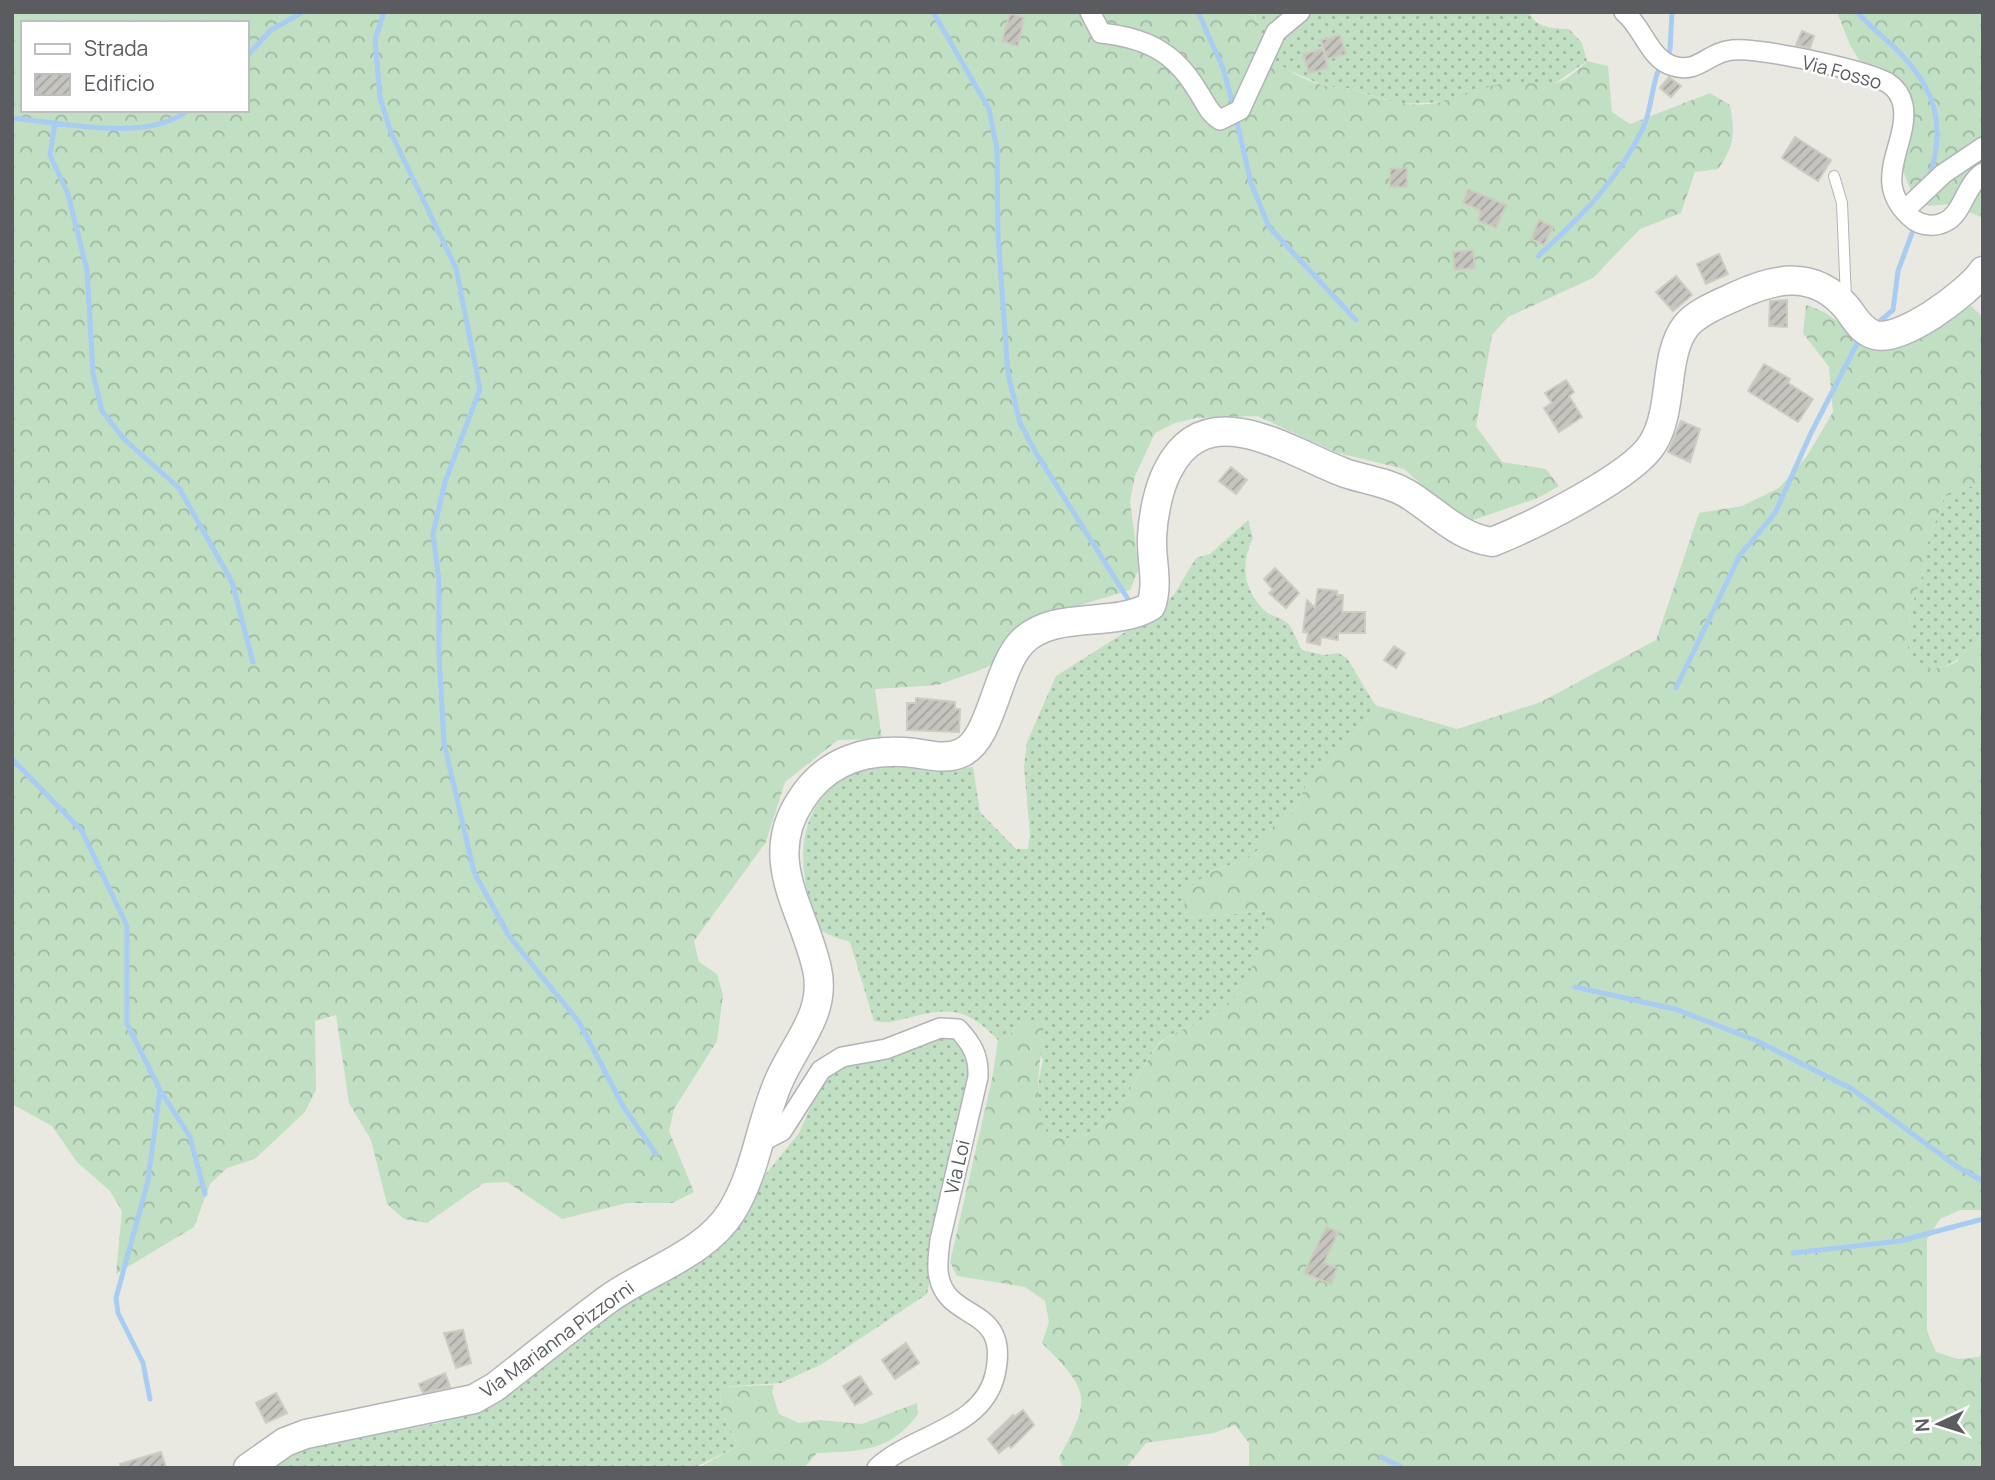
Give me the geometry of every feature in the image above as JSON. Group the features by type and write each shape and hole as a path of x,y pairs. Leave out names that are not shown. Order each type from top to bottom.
{"main road":[{"path":"759,1143 777,1083 817,1009 817,969 791,894 783,857 789,820 800,801 825,774 863,753 894,751 946,757 963,753 975,741 992,709 1009,655 1026,638 1040,630 1068,623 1123,618 1151,606 1155,593 1152,537 1159,495 1167,471 1182,448 1205,432 1236,432 1261,437 1345,472 1405,492 1468,537 1492,542 1635,465 1653,444 1661,427 1677,345 1687,325 1707,311 1765,282 1794,279 1813,283 1833,294 1861,326 1873,335 1893,334 1930,316 1973,286 1983,271"},
{"name":"Via Marianna Pizzorni","path":"248,1468 285,1442 306,1434 474,1399 495,1387 609,1298 702,1242 731,1213 759,1143"}],"street":[{"path":"1090,12 1101,33 1130,37 1166,52 1193,82 1213,116 1220,120 1240,110 1276,32 1300,12"},
{"name":"Via Fosso","path":"1624,12 1640,29 1658,59 1676,67 1692,69 1725,51 1744,50 1858,72 1892,86 1900,97 1903,110 1892,176 1897,196 1905,210"},
{"path":"1983,147 1942,174 1905,210 1920,223 1932,226 1945,222 1955,212 1972,181 1983,173"},
{"name":"Via Loi","path":"759,1143 782,1131 821,1070 842,1058 887,1049 940,1028 958,1029 972,1044 979,1062 978,1077 940,1240 938,1265 939,1280 953,1300 984,1319 996,1336 998,1359 993,1382 968,1416 892,1454 877,1468"}],"lane":[{"path":"1834,176 1842,204 1846,307"}],"green space":[{"path":"12,12 1255,12 1256,27 1261,40 1267,51 1286,69 1325,86 1348,88 1398,103 1438,103 1505,83 1555,83 1564,80 1587,61 1608,66 1612,112 1630,124 1710,93 1730,105 1733,132 1728,153 1718,169 1695,172 1681,213 1640,229 1593,278 1508,317 1492,335 1476,426 1502,462 1546,469 1559,486 1538,498 1473,520 1454,513 1404,469 1338,453 1257,416 1196,418 1175,423 1155,433 1135,476 1130,501 1139,569 1130,590 1025,622 1000,660 980,670 938,685 875,689 882,739 838,740 785,782 766,842 694,941 699,962 717,974 723,995 717,1041 674,1109 669,1131 694,1192 672,1203 627,1203 562,1219 507,1182 484,1183 427,1223 404,1219 387,1204 371,1140 349,1103 336,1015 315,1021 316,1090 305,1112 255,1159 227,1168 210,1184 194,1227 116,1274 122,1211 110,1191 77,1162 52,1126 12,1104"},
{"path":"1255,12 1529,12 1541,25 1569,29 1582,43 1587,61 1551,86 1505,83 1447,102 1400,104 1348,88 1327,87 1279,66 1258,40"},
{"path":"1837,12 1983,12 1983,218 1951,204 1929,206 1919,202 1912,193 1903,171 1911,128 1907,96 1861,63 1850,45"},
{"path":"1806,305 1829,315 1860,341 1874,348 1888,350 1917,340 1971,306 1983,317 1983,485 1958,488 1944,498 1926,548 1926,564 1910,611 1907,660 1926,668 1938,668 1957,662 1962,652 1976,643 1983,650 1983,1210 1960,1210 1940,1219 1927,1239 1927,1331 1936,1352 1958,1359 1979,1357 1983,1350 1983,1468 1249,1468 1249,1443 1235,1425 1214,1433 1146,1443 1126,1468 1063,1468 1059,1458 1077,1422 1081,1396 1070,1373 1042,1343 1049,1322 1045,1301 1025,1287 957,1276 950,1262 992,1079 998,1040 1008,1036 1021,1023 1044,1019 1038,1079 1042,1123 1048,1134 1074,1138 1089,1133 1102,1125 1124,1100 1159,1044 1227,1006 1245,982 1252,967 1263,936 1266,911 1185,918 1184,891 1210,872 1247,859 1257,851 1279,818 1292,813 1306,786 1364,724 1375,705 1457,729 1541,702 1656,640 1699,513 1742,506 1779,488 1807,456 1833,412 1829,367 1803,333"},
{"path":"1983,485 1983,650 1976,643 1952,663 1936,669 1917,666 1907,660 1910,611 1926,564 1926,548 1944,498 1958,488"},
{"path":"1248,520 1253,538 1246,557 1246,576 1248,586 1258,604 1266,612 1288,624 1302,650 1324,655 1338,653 1347,658 1375,705 1364,724 1306,786 1292,813 1279,818 1257,851 1247,859 1209,872 1185,918 1266,911 1263,938 1253,967 1238,994 1218,1013 1159,1043 1124,1100 1102,1125 1074,1138 1048,1134 1038,1107 1043,1060 1021,1023 1008,1036 998,1040 976,1021 957,1012 935,1012 891,1022 874,1021 850,942 823,931 813,917 803,855 809,820 828,791 843,779 870,766 889,764 940,769 973,767 980,812 1016,849 1028,849 1030,834 1024,767 1027,742 1056,676 1157,612 1175,593 1196,558 1210,554"},
{"path":"946,1030 976,1050 927,1294 822,1364 781,1383 720,1387 721,1410 738,1446 694,1468 259,1468 277,1457 322,1442 442,1422 494,1404 758,1184 799,1133 822,1081 844,1063"},
{"path":"774,1385 772,1392 779,1414 799,1423 820,1420 862,1424 917,1403 918,1414 897,1436 885,1443 861,1450 817,1453 804,1468 698,1468 738,1446 721,1410 720,1387"}],"building":[{"path":"1010,13 1024,18 1018,46 1002,41"},
{"path":"1802,31 1814,36 1810,48 1796,45"},
{"path":"1340,35 1346,54 1327,59 1321,40"},
{"path":"1323,49 1328,68 1309,73 1303,54"},
{"path":"1669,77 1681,86 1671,97 1660,88"},
{"path":"1795,137 1831,160 1818,181 1782,158"},
{"path":"1407,168 1407,187 1390,187 1390,169"},
{"path":"1468,189 1506,205 1496,228 1479,221 1480,210 1463,203"},
{"path":"1539,220 1553,227 1544,245 1531,239"},
{"path":"1473,250 1475,268 1455,270 1453,252"},
{"path":"1719,254 1728,274 1706,284 1697,264"},
{"path":"1676,276 1692,295 1673,311 1656,292"},
{"path":"1787,300 1787,327 1769,326 1770,301"},
{"path":"1764,364 1790,379 1788,383 1813,399 1798,422 1748,391"},
{"path":"1566,380 1574,392 1569,396 1582,417 1559,432 1544,408 1552,403 1545,393"},
{"path":"1681,421 1700,429 1690,462 1668,452"},
{"path":"1231,467 1247,480 1236,494 1219,481"},
{"path":"1275,568 1299,593 1286,608 1269,593 1273,590 1264,579"},
{"path":"1318,589 1337,591 1337,595 1343,595 1342,612 1365,612 1365,633 1338,633 1338,640 1321,637 1320,645 1307,642 1308,633 1303,632 1307,600 1315,608"},
{"path":"1394,646 1405,653 1396,668 1384,660"},
{"path":"916,698 955,702 955,709 960,709 959,732 907,730 907,703 916,703"},
{"path":"1326,1227 1338,1232 1324,1263 1337,1268 1331,1284 1304,1273"},
{"path":"463,1330 471,1363 456,1368 444,1333"},
{"path":"906,1343 919,1363 895,1379 882,1360"},
{"path":"445,1373 450,1387 423,1393 419,1384"},
{"path":"860,1376 872,1394 855,1405 843,1386"},
{"path":"276,1393 287,1413 266,1423 256,1403"},
{"path":"1023,1410 1034,1425 1011,1448 1009,1445 999,1453 988,1439 1013,1415 1014,1417"},
{"path":"161,1452 166,1468 121,1468 120,1464"}],"waterway":[{"path":"248,55 271,30 303,12"},
{"path":"384,12 375,40 380,98 391,133 456,268 480,389 445,482 433,534 439,581 439,656 444,743 474,872 509,936 579,1022 623,1106 656,1154"},
{"path":"933,12 989,109 997,149 998,235 1008,374 1020,423 1128,599"},
{"path":"1198,12 1223,68 1234,109"},
{"path":"1666,57 1670,50 1672,12"},
{"path":"1857,12 1911,65 1929,94 1937,125 1937,142 1929,179"},
{"path":"1538,256 1583,212 1610,181 1633,147 1646,121 1660,66"},
{"path":"12,118 79,126 128,128 150,126 171,120 185,112"},
{"path":"1236,118 1251,183 1269,227 1356,320"},
{"path":"55,123 50,155 68,194 87,270 93,373 102,411 124,439 179,488 232,582 253,662"},
{"path":"1874,326 1893,310 1898,271 1915,225"},
{"path":"1676,688 1740,555 1775,513 1811,433 1861,336"},
{"path":"12,759 82,831 127,926 127,1024 160,1090 190,1137 205,1194"},
{"path":"1575,987 1675,1009 1755,1040 1852,1089 1956,1166 1983,1181"},
{"path":"150,1399 143,1363 118,1313 116,1298 148,1181 160,1090"},
{"path":"1793,1253 1900,1241 1983,1219"},
{"path":"1381,1457 1403,1468"}]}
